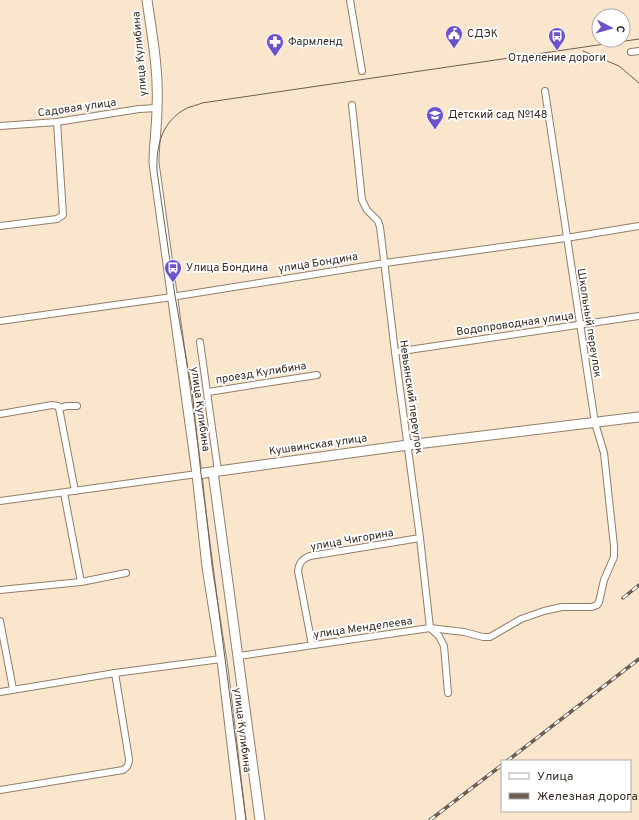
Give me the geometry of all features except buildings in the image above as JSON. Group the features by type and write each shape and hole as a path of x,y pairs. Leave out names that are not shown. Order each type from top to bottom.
{"main road":[{"name":"улица Кулибина","path":"147,0 156,76 157,108 154,163 197,474 241,820"},
{"name":"Кушвинская улица","path":"197,474 408,445 639,418"},
{"name":"улица Кулибина","path":"216,472 260,820"}],"street":[{"path":"350,0 362,71"},
{"path":"631,52 639,51"},
{"name":"Школьный переулок","path":"490,637 521,619 544,611 562,607 592,608 597,605 604,580 614,557 604,453 595,423 545,91"},
{"name":"Невьянский переулок","path":"352,105 362,200 367,210 380,224 430,628"},
{"name":"Садовая улица","path":"0,126 57,122 138,109 157,108"},
{"path":"0,226 57,219 63,215 57,122"},
{"name":"улица Бондина","path":"0,320 173,297 385,263 566,238 639,226"},
{"name":"Водопроводная улица","path":"395,352 639,316"},
{"path":"200,342 208,392 216,472"},
{"name":"проезд Кулибина","path":"208,392 317,375"},
{"path":"0,414 52,405 60,408 77,406"},
{"path":"60,408 75,491"},
{"name":"Кушвинская улица","path":"0,501 197,474"},
{"path":"64,493 81,582"},
{"name":"улица Чигорина","path":"312,645 298,571 299,565 302,561 310,556 420,538"},
{"path":"0,590 81,582 126,573"},
{"path":"0,621 13,689"},
{"path":"430,628 439,636 444,646 448,693"},
{"name":"улица Менделеева","path":"239,656 430,628 490,637"},
{"path":"0,692 115,673 221,659"},
{"path":"0,790 123,770 126,768 129,759 115,673"}],"tram line":[{"path":"246,820 201,474 192,391 175,296 157,171 159,143 166,127 178,113 202,103 639,39"},
{"path":"583,51 619,66 639,83"}],"railway":[{"path":"623,598 639,585"},
{"path":"508,760 639,659"},
{"path":"430,820 501,766"}],"place":[{"name":"СДЭК","path":"454,49"},
{"name":"Отделение дороги","path":"557,51"},
{"name":"Фармленд","path":"275,57"},
{"name":"Детский сад №148","path":"435,130"},
{"name":"Улица Бондина","path":"173,283"}]}
